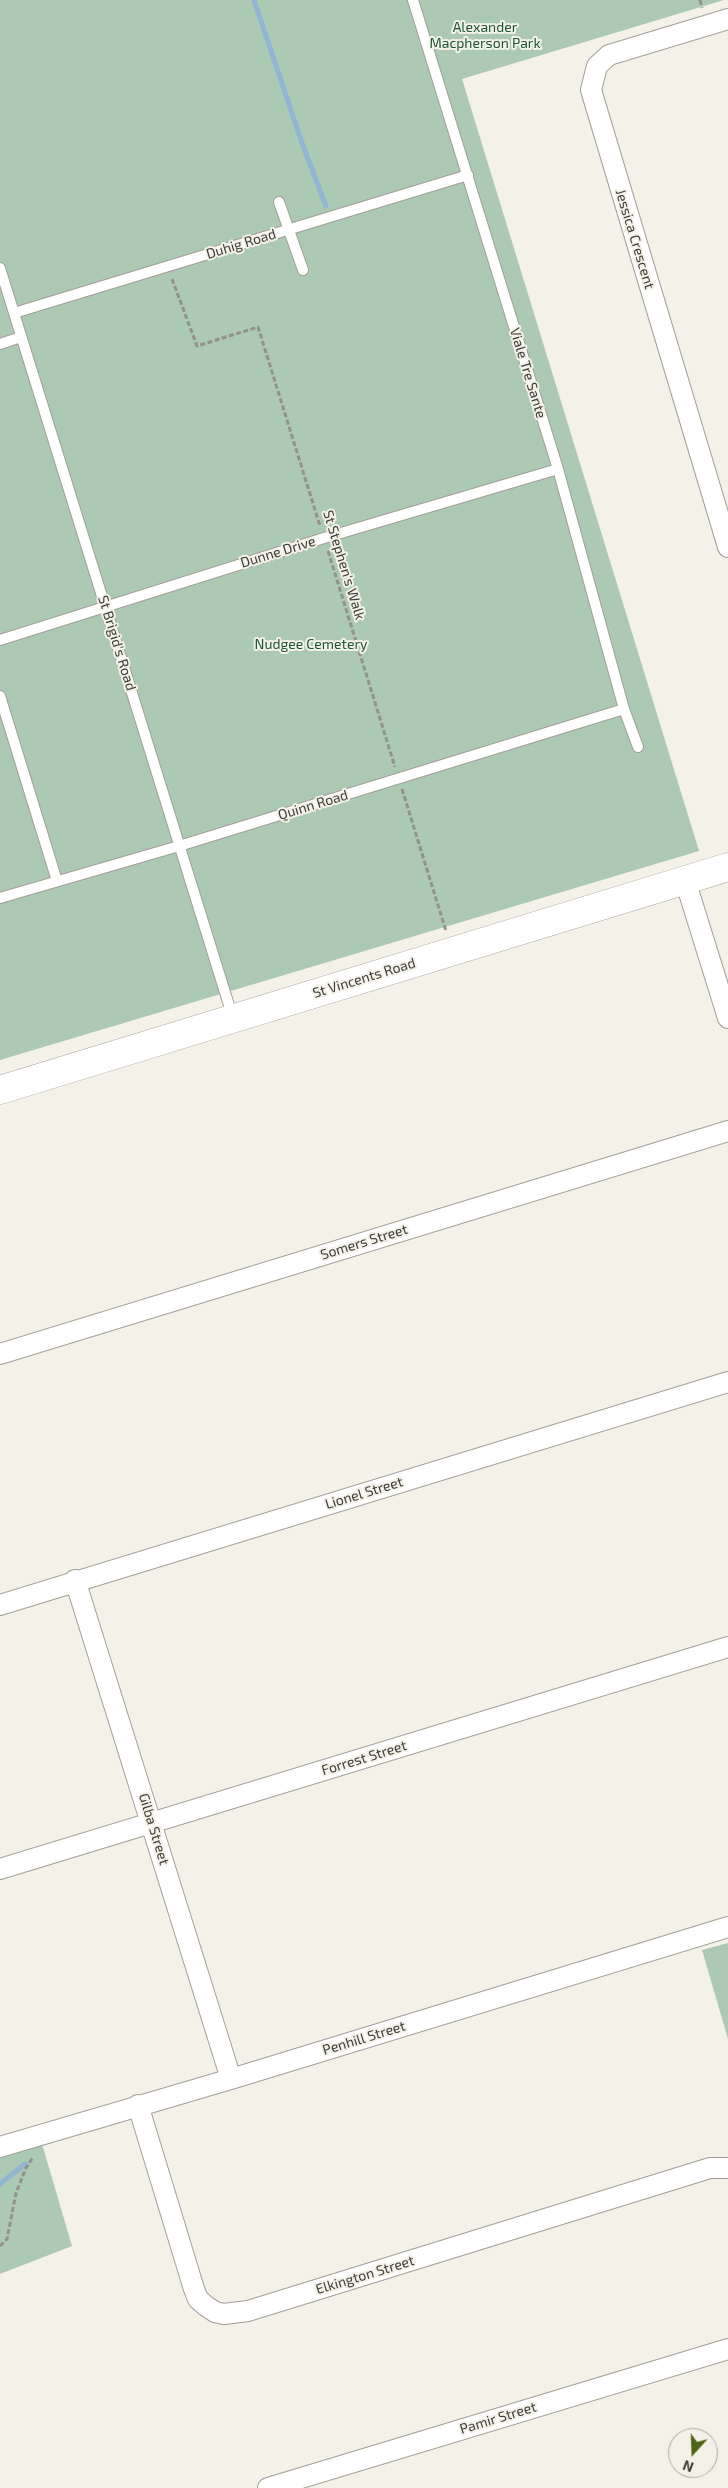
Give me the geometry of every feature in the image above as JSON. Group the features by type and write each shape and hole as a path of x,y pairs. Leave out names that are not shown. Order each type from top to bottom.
{"main road":[{"name":"St Vincents Road","path":"0,1090 728,867"}],"street":[{"name":"Jessica Crescent","path":"728,19 608,55 597,66 591,90 728,547"},
{"path":"685,880 728,1018"},
{"name":"Somers Street","path":"0,1354 728,1131"},
{"name":"Lionel Street","path":"0,1605 75,1580 728,1382"},
{"name":"Gilba Street","path":"75,1580 231,2079"},
{"name":"Forrest Street","path":"0,1869 728,1647"},
{"name":"Penhill Street","path":"0,2147 231,2079 728,1927"},
{"name":"Elkington Street","path":"138,2105 194,2289 198,2298 206,2306 224,2314 248,2311 710,2168 728,2168"},
{"name":"Pamir Street","path":"268,2488 728,2349"}],"lane":[{"name":"Viale Tre Sante","path":"413,0 558,469 624,709 638,747"},
{"name":"Duhig Road","path":"14,313 468,175"},
{"path":"279,202 303,270"},
{"name":"St Brigid's Road","path":"0,268 233,1018"},
{"path":"0,344 22,337"},
{"name":"Dunne Drive","path":"0,640 324,538 558,469"},
{"path":"0,696 57,881"},
{"name":"Quinn Road","path":"0,898 179,846 624,709"}],"path":[{"name":"St Stephen's Walk","path":"167,266 197,346 258,327 452,951"},
{"path":"0,2246 7,2239 16,2193 26,2168 37,2152 39,2135"}],"green space":[{"name":"Nudgee Cemetery","path":"0,0 724,0 462,79 699,851 0,1060"},
{"path":"728,1943 728,2039 702,1950"},
{"path":"42,2144 72,2246 0,2274 0,2158"}],"waterway":[{"path":"254,0 302,143 326,206"},
{"path":"0,2184 25,2164"}],"park label":[{"name":"Alexander Macpherson Park","path":"485,36"}]}
